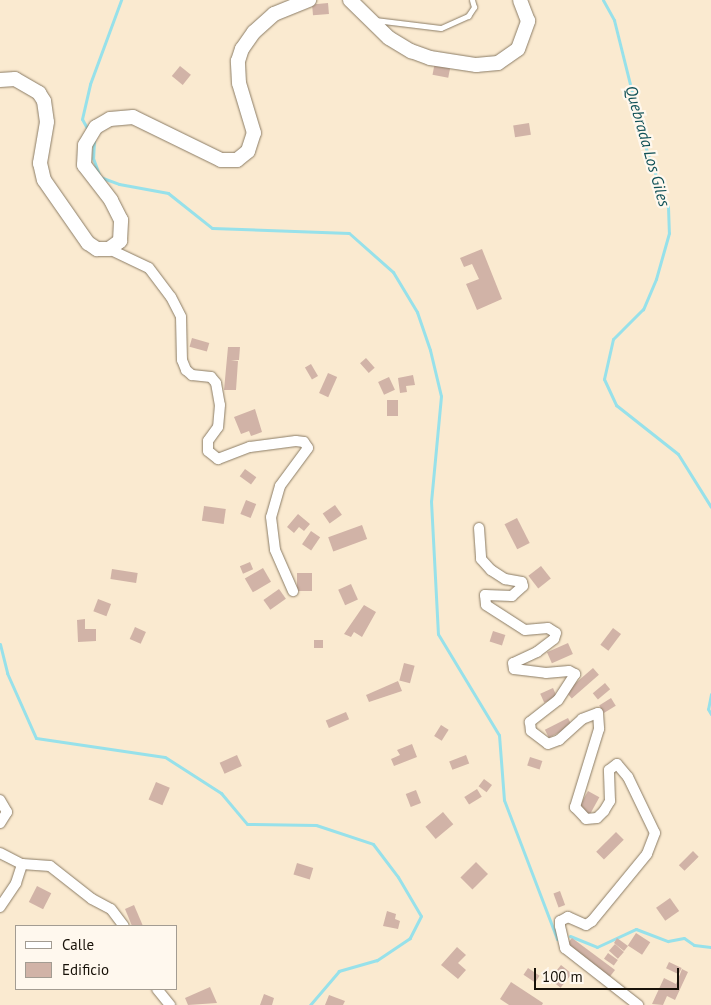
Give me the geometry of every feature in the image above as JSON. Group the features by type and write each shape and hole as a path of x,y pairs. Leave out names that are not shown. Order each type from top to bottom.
{"main road":[{"path":"0,80 15,79 39,93 44,101 47,122 40,163 44,180 88,243 97,249 109,249 120,241 121,220 111,200 84,165 85,145 96,127 110,119 133,118 221,160 237,160 248,151 254,133 240,83 238,61 242,49 254,32 274,14 309,0"},
{"path":"350,0 389,38 430,58 476,65 498,63 518,49 526,32 528,21 520,0"}],"street":[{"path":"109,249 149,268 171,297 181,317 182,360 186,370 192,375 211,377 216,382 220,405 218,427 208,441 208,451 218,459 250,447 290,442 304,442 308,448 280,486 271,517 275,550 293,591"},
{"path":"479,528 481,559 490,570 505,579 522,582 523,586 512,596 485,595 486,604 525,630 548,628 556,633 554,639 537,652 513,663 514,668 546,673 568,671 574,674 558,700 530,722 531,731 548,744 559,740 582,719 598,713 600,717 599,729 575,807 586,819 601,814 610,801 609,770 617,764 628,777 655,833 647,854 592,921 586,925 568,917 560,921 565,948 638,1005"},
{"path":"0,800 7,812 0,823"},
{"path":"0,853 22,864 50,866 92,899 111,909 123,925"},
{"path":"0,907 16,883 22,864"},
{"path":"157,990 170,1005"}],"lane":[{"path":"372,20 441,28 468,16 474,7 472,0"}],"building":[{"path":"328,3 329,14 313,15 312,4"},
{"path":"435,62 451,65 448,78 433,75"},
{"path":"180,66 191,75 183,85 172,76"},
{"path":"529,123 531,135 515,137 513,126"},
{"path":"482,249 502,299 477,310 466,284 479,279 472,264 464,267 460,258"},
{"path":"192,338 209,343 207,352 190,347"},
{"path":"228,347 240,347 239,360 231,360 238,361 236,390 224,390"},
{"path":"366,358 375,368 369,373 360,363"},
{"path":"311,364 318,376 312,380 305,368"},
{"path":"328,373 337,377 328,397 319,393"},
{"path":"413,375 415,385 406,386 407,392 400,393 398,378"},
{"path":"389,377 395,390 384,395 378,382"},
{"path":"387,400 398,400 398,416 387,416"},
{"path":"255,409 262,432 251,436 249,431 241,434 234,417"},
{"path":"245,469 256,477 251,485 240,476"},
{"path":"246,500 256,504 251,518 240,514"},
{"path":"335,505 342,515 330,523 323,514"},
{"path":"204,506 226,509 224,524 202,521"},
{"path":"298,514 310,524 304,531 299,527 294,533 287,527"},
{"path":"517,518 530,543 517,549 505,524"},
{"path":"362,525 367,539 333,551 328,537"},
{"path":"311,531 320,537 311,550 302,544"},
{"path":"250,562 253,569 243,574 240,566"},
{"path":"541,566 551,579 538,588 528,576"},
{"path":"263,568 271,582 253,592 245,578"},
{"path":"112,569 138,573 136,583 110,579"},
{"path":"297,573 312,573 312,591 297,591"},
{"path":"351,584 358,600 345,605 338,590"},
{"path":"279,589 286,599 270,610 263,600"},
{"path":"98,599 111,604 106,616 93,611"},
{"path":"364,605 376,612 362,637 354,632 351,637 344,634"},
{"path":"85,619 85,629 96,629 96,641 78,642 77,620"},
{"path":"135,627 146,632 141,644 130,639"},
{"path":"613,628 621,634 608,651 600,645"},
{"path":"493,631 505,635 502,645 490,641"},
{"path":"314,640 323,640 323,648 314,648"},
{"path":"568,643 573,654 552,663 547,652"},
{"path":"404,663 415,666 410,683 399,680"},
{"path":"593,668 599,675 572,698 566,692"},
{"path":"398,681 402,691 369,702 366,695"},
{"path":"605,683 610,689 598,699 593,693"},
{"path":"553,688 557,697 544,703 540,694"},
{"path":"611,698 616,706 604,713 599,705"},
{"path":"346,712 349,719 329,728 326,721"},
{"path":"568,718 572,726 549,738 545,730"},
{"path":"441,725 449,730 442,741 434,736"},
{"path":"412,744 417,757 394,766 391,759 400,755 397,750"},
{"path":"237,755 242,766 225,774 220,763"},
{"path":"466,755 469,763 452,770 449,761"},
{"path":"530,757 542,761 540,770 527,766"},
{"path":"484,779 492,785 487,792 479,786"},
{"path":"156,782 170,788 162,805 149,799"},
{"path":"477,789 482,797 469,805 464,797"},
{"path":"416,790 421,803 411,807 406,794"},
{"path":"588,791 599,797 589,816 578,809"},
{"path":"443,812 453,824 436,839 425,827"},
{"path":"616,832 624,840 604,860 596,852"},
{"path":"693,851 699,857 685,871 679,865"},
{"path":"476,862 488,874 472,890 460,878"},
{"path":"297,863 313,868 310,879 293,874"},
{"path":"37,886 51,893 43,909 29,902"},
{"path":"560,891 565,905 559,907 553,893"},
{"path":"670,898 679,911 665,921 656,908"},
{"path":"134,905 143,925 132,925 125,909"},
{"path":"387,911 396,914 395,919 400,921 398,929 383,926"},
{"path":"636,933 650,942 642,955 628,946"},
{"path":"572,938 615,970 608,979 566,945"},
{"path":"617,938 628,946 624,951 614,943"},
{"path":"615,944 624,952 618,959 609,951"},
{"path":"457,947 466,955 458,963 466,970 458,979 441,965"},
{"path":"608,953 618,960 614,966 604,959"},
{"path":"669,962 682,968 679,974 666,968"},
{"path":"561,965 572,974 561,988 550,979"},
{"path":"528,968 540,976 535,982 524,975"},
{"path":"682,969 688,972 675,1000 667,996 663,1005 652,1004 664,978 676,984"},
{"path":"511,982 543,1003 542,1005 509,1005 500,999"},
{"path":"210,987 217,1003 188,1005 185,998"},
{"path":"264,994 274,998 272,1005 260,1005"},
{"path":"329,995 345,1001 343,1005 325,1005"}],"waterway":[{"path":"87,128 82,119 90,84 121,0"},
{"name":"Quebrada Los Giles","path":"603,0 614,20 647,152 668,207 669,233 656,279 643,309 613,339 604,379 616,405 678,454 711,507"},
{"path":"94,141 93,158 100,177 119,184 168,193 212,228 349,233 393,272 417,312 430,350 441,396 431,501 438,634 499,735 504,800 557,939"},
{"path":"0,644 7,673 36,738 165,757 221,793 247,824 316,825 373,844 398,877 421,916 410,938 377,960 339,971 310,1005"},
{"name":"Quebrada Los Giles","path":"711,694 708,709 711,714"},
{"path":"570,936 597,947 636,929 668,941 684,938 694,945 711,947"}]}
